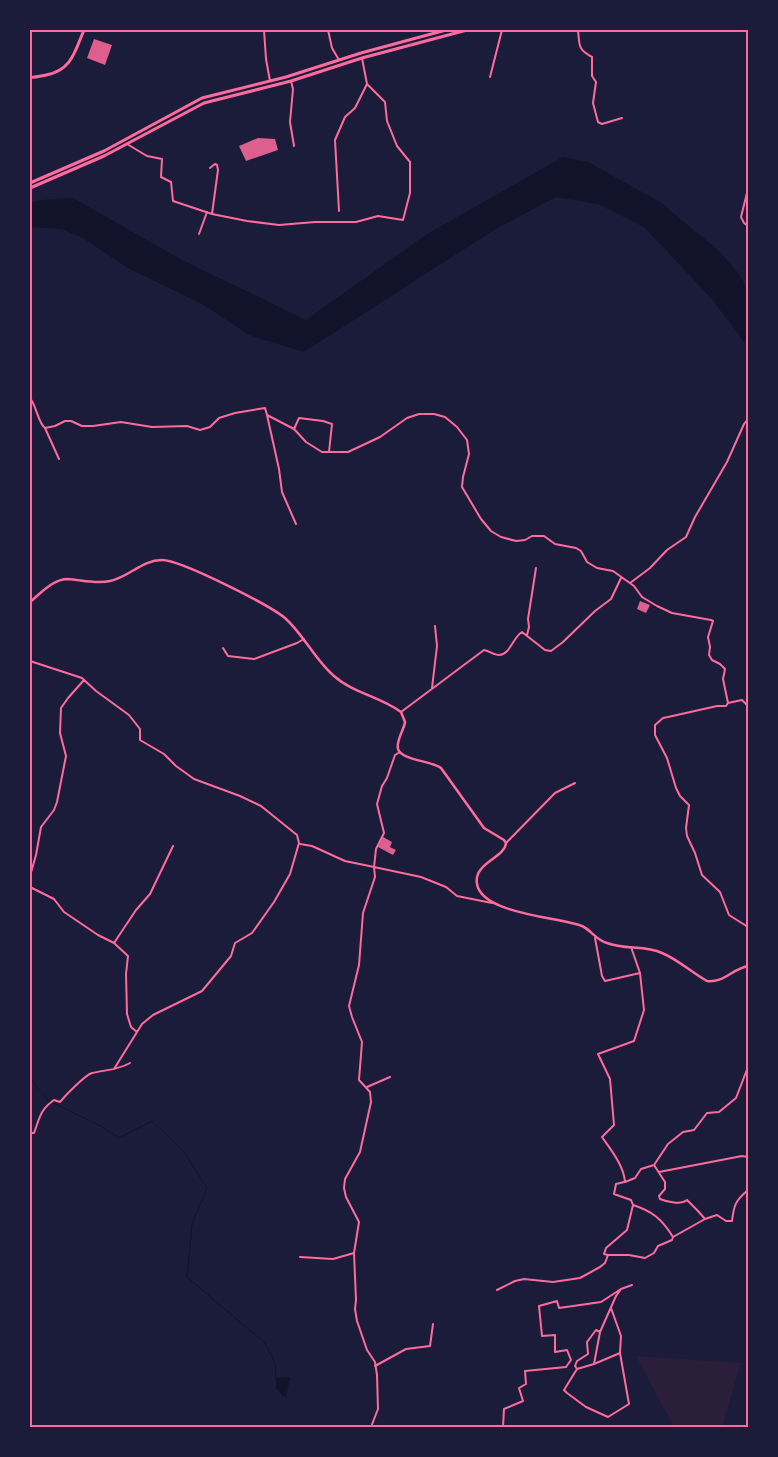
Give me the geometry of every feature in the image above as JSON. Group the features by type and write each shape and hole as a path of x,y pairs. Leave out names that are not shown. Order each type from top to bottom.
{"highway":[{"path":"30,77 52,74 67,65 84,30"},
{"path":"30,183 104,151 202,98 270,81 361,53 446,30"},
{"path":"30,188 127,144 204,103 291,81 362,58 467,30"}],"main road":[{"path":"30,602 49,586 67,579 86,582 110,581 146,563 164,560 194,570 263,604 286,619 304,638 334,677 401,712 405,722 398,744 400,752 412,759 441,768 484,828 504,840 506,843 504,850 487,862 480,870 477,878 479,889 492,903 584,927 595,938 620,947 650,948 663,953 707,981 715,982 736,969 748,966"}],"street":[{"path":"264,30 270,81"},
{"path":"328,30 332,48 339,60"},
{"path":"490,77 502,30"},
{"path":"556,30 578,31 578,44 592,58 592,76 596,82 593,103 598,122 602,124 622,118"},
{"path":"127,144 147,156 162,159 160,177 171,182 173,201 212,214 279,225 316,222 356,222 378,216 403,220 410,193 410,162 397,146 387,122 385,102 367,84 362,58"},
{"path":"291,81 290,122 294,146"},
{"path":"339,211 335,140 344,117 355,108 367,84"},
{"path":"210,168 214,164 217,165 218,170 212,214"},
{"path":"748,179 747,193 741,217 748,226"},
{"path":"199,234 207,212"},
{"path":"30,398 59,459"},
{"path":"45,428 65,421 71,421 82,426 134,422 152,426 187,426 200,430 210,427 219,418 235,413 266,408 282,492 296,524"},
{"path":"268,415 294,429 313,447 322,452 348,452 400,424 407,418 427,414 445,417 457,427 467,440 469,454 462,487 481,519 491,531 501,537 516,541 525,540 532,536 544,536 555,544 581,551 587,562 597,568 613,571 639,591 642,597 657,606 672,613 695,618 707,618 713,621 708,637 709,655 712,660 725,669 723,678 728,703"},
{"path":"294,429 299,418 332,424 330,452"},
{"path":"630,583 650,568 667,550 686,537 748,419"},
{"path":"527,635 536,568"},
{"path":"401,712 484,650 498,655 503,654 518,634 522,632 546,650 551,651 563,642 594,611 611,599 621,578"},
{"path":"432,688 437,646 435,626"},
{"path":"223,648 228,656 254,659 297,643 304,638"},
{"path":"30,661 85,680 96,691 129,715 140,729 140,740 144,744 164,754 176,766 194,779 261,806 297,835 299,843 290,874 274,902 252,933 235,943 231,956 202,991 153,1015 142,1024 114,1069"},
{"path":"30,876 41,827 54,810 57,802 66,756 60,733 61,708 85,680"},
{"path":"748,706 742,700 728,703 722,707 717,706 664,718 656,725 654,731 657,741 667,758 676,788 680,796 689,805 686,828 687,836 702,875 720,892 729,915 748,927"},
{"path":"371,1427 378,1409 375,1362 367,1350 357,1321 354,1253 359,1222 346,1197 344,1188 345,1179 360,1152 371,1102 370,1092 359,1080 362,1042 349,1006 359,965 363,913 375,877 376,848 384,832 377,804 382,786 387,778 395,755 400,752"},
{"path":"506,843 555,793 575,783"},
{"path":"299,843 312,846 345,861 421,877 446,887 457,896 492,903"},
{"path":"114,943 136,910 150,894 173,846"},
{"path":"30,887 54,899 64,912 98,935 114,943 128,956 126,974 127,1014 131,1027 137,1032"},
{"path":"595,938 602,976 605,981 640,973"},
{"path":"624,1182 622,1169 602,1137 614,1125 610,1078 598,1054 634,1041 644,1010 640,973 631,947"},
{"path":"30,1134 34,1133 40,1112 54,1100 60,1102 90,1073 119,1069 130,1064"},
{"path":"748,1067 736,1098 719,1112 707,1113 694,1130 683,1132 668,1144 654,1165 640,1169 635,1178 616,1184 614,1194 631,1200 633,1205 627,1230 606,1248 604,1254 645,1258 654,1253 658,1246 672,1240 673,1236 705,1219 717,1215 726,1221 732,1222 733,1208 736,1202 748,1190"},
{"path":"367,1087 390,1077"},
{"path":"659,1172 742,1156 748,1157"},
{"path":"654,1165 665,1182 665,1189 659,1196 660,1199 679,1203 684,1203 687,1200 705,1219"},
{"path":"633,1205 649,1210 673,1236"},
{"path":"300,1257 334,1259 354,1253"},
{"path":"497,1290 515,1281 524,1279 554,1282 580,1278 605,1263 608,1255"},
{"path":"503,1427 504,1409 523,1401 519,1388 526,1384 525,1371 566,1368 571,1360 567,1350 555,1352 554,1334 542,1336 539,1306 557,1301 559,1308 601,1302 621,1289 632,1285"},
{"path":"594,1364 600,1332 621,1289"},
{"path":"611,1308 621,1336 620,1353 629,1404 608,1417 586,1407 564,1390 577,1369 620,1353"},
{"path":"375,1366 406,1349 430,1346 433,1324"},
{"path":"577,1369 575,1366 577,1361 588,1354 587,1342 596,1330 600,1332"}],"shaded area":[{"path":"563,157 588,162 660,202 719,251 739,274 748,292 748,347 711,298 644,227 598,204 556,197 494,230 304,352 249,335 204,305 128,268 83,238 61,229 34,227 30,229 30,203 73,198 182,260 306,320 427,234"},
{"path":"636,1356 741,1363 722,1427 674,1427"},
{"path":"290,1377 286,1398 276,1389 276,1378"}],"building":[{"path":"94,39 112,45 105,65 87,58"},
{"path":"258,138 275,139 278,150 246,161 239,146"},
{"path":"640,601 650,605 646,613 637,609"},
{"path":"383,837 392,842 390,847 396,850 393,855 378,847"}],"waterway":[{"path":"30,1076 36,1087 49,1101 101,1126 119,1138 152,1121 183,1151 207,1188 192,1224 187,1277 265,1343 275,1363 276,1378"}]}
